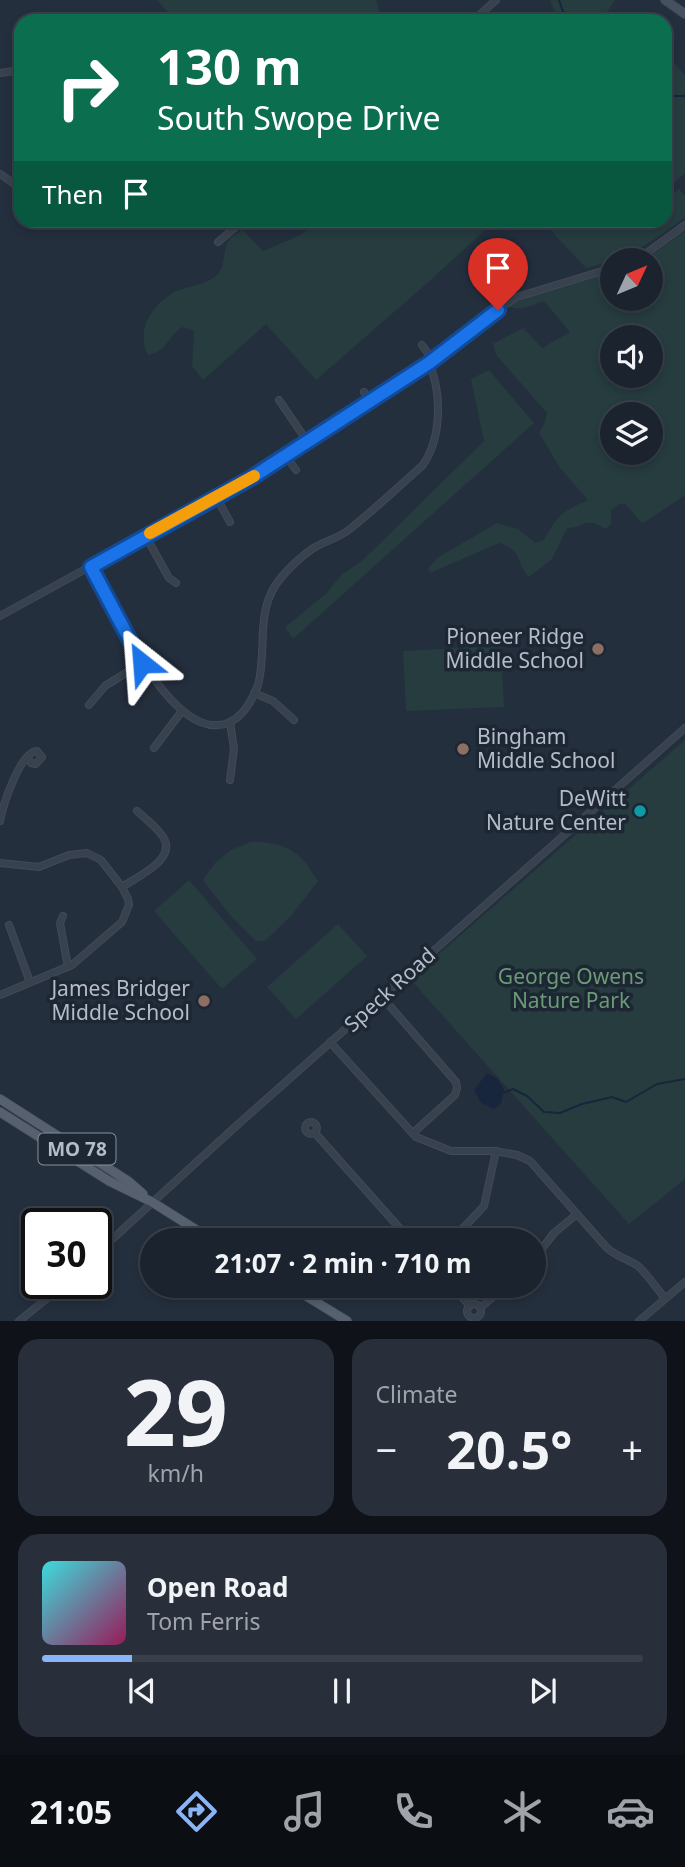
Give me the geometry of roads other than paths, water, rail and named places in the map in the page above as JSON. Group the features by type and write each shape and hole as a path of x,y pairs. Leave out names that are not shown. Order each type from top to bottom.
{"main road":[{"path":"665,0 685,14"},
{"name":"MO 78","path":"0,1099 128,1181 152,1202"},
{"name":"MO 78","path":"0,1112 109,1181 152,1202 193,1228"},
{"path":"310,1298 347,1321"}],"street":[{"path":"480,14 496,0"},
{"path":"653,248 685,225"},
{"path":"218,242 235,228"},
{"path":"0,616 286,456 431,361 517,297 600,272"},
{"path":"91,567 142,663 182,711 196,721 208,725 230,722 242,714 254,693 260,671 264,613 277,583 316,547 349,530 422,466 431,454 435,441 437,408 435,377 431,361 422,345"},
{"path":"364,392 370,400"},
{"path":"279,400 307,441"},
{"path":"286,456 296,470"},
{"path":"216,497 230,522"},
{"path":"145,536 169,578 176,583"},
{"path":"89,705 105,686 142,663"},
{"path":"254,693 273,701 293,720"},
{"path":"154,748 182,711"},
{"path":"230,722 234,749 230,780"},
{"name":"Speck Road","path":"112,1239 685,728"},
{"path":"0,821 8,792 28,758"},
{"path":"121,887 161,860 167,850 162,835 137,811"},
{"path":"0,863 38,867 69,855 87,853 101,860 121,887 129,905 122,922 68,967 0,995"},
{"path":"63,916 61,923 68,967"},
{"path":"9,925 30,982"},
{"path":"382,997 456,1082 455,1095 413,1133"},
{"path":"330,1042 413,1133 423,1140 451,1151 495,1151 517,1155 530,1161 617,1257 641,1269 665,1298"},
{"path":"315,1133 399,1228"},
{"path":"463,1228 484,1206 495,1151"},
{"path":"546,1243 577,1214"},
{"path":"639,1321 685,1282"},
{"path":"463,1298 470,1306"},
{"path":"470,1306 468,1314 472,1318 480,1315 480,1308 492,1298"},
{"path":"19,1321 46,1299"},
{"path":"470,1306 480,1308"}],"water":[{"path":"487,1073 497,1078 504,1089 501,1104 494,1109 481,1103 474,1090"}],"waterway":[{"path":"559,0 563,12 568,14"},
{"path":"672,96 685,96"},
{"path":"503,1093 513,1089 527,1096 544,1112 560,1113 582,1104 612,1097 626,1102 657,1084 685,1079"}],"place":[{"name":"Pioneer Ridge Middle School","path":"598,649"},
{"name":"Bingham Middle School","path":"463,749"},
{"name":"DeWitt Nature Center","path":"640,811"},
{"name":"James Bridger Middle School","path":"204,1001"}],"park label":[{"name":"George Owens Nature Park","path":"571,989"}]}
